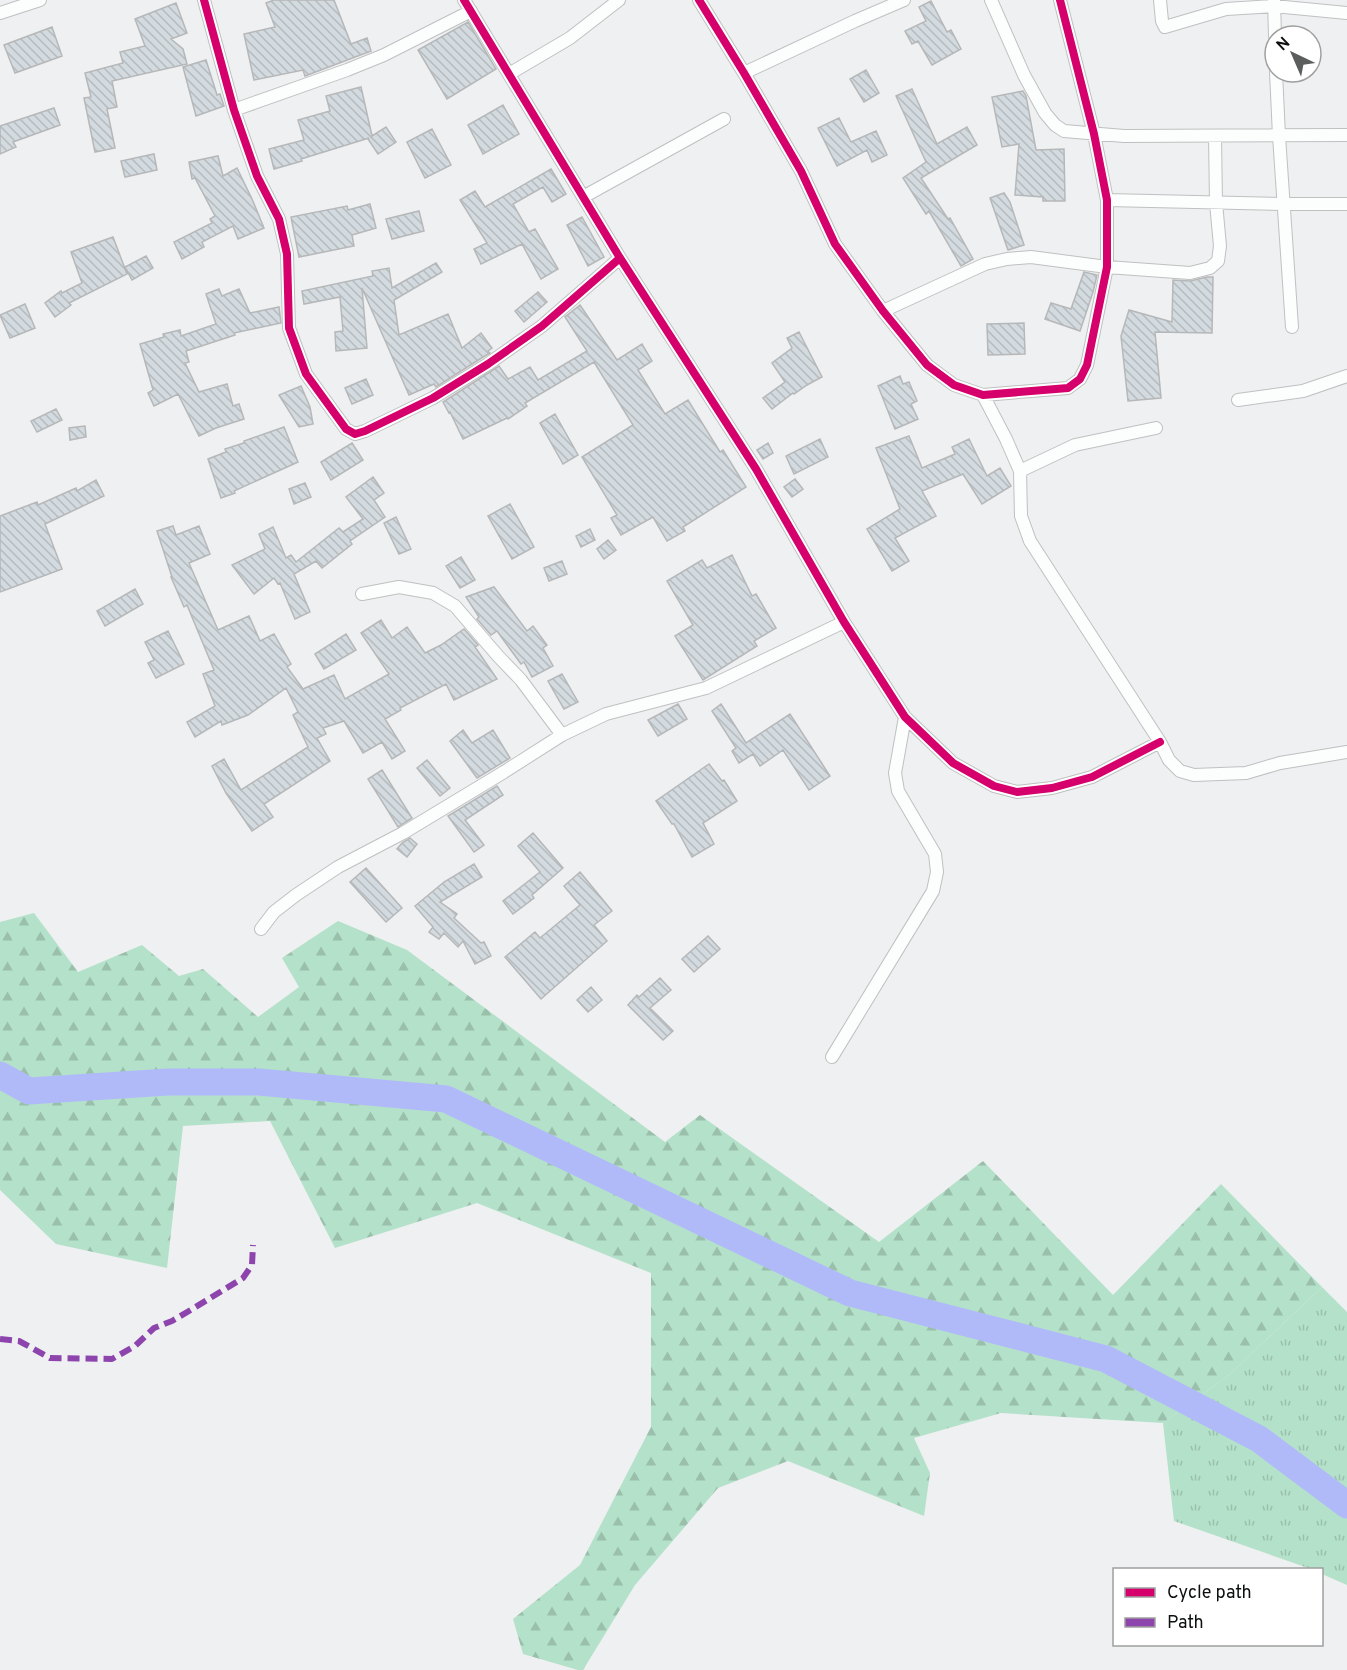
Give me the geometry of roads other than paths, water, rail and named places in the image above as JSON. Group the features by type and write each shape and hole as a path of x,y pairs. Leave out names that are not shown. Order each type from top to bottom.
{"street":[{"path":"0,13 40,0"},
{"path":"204,0 234,110 257,176 279,219 287,254 289,328 306,374 346,429 355,434 365,431 433,398 488,364 542,326 620,258"},
{"path":"509,74 570,38 619,0"},
{"path":"699,0 801,171 835,244 883,311 927,365 954,385 983,395 1068,388 1080,379 1087,365 1107,267 1107,200 1094,134 1060,0"},
{"path":"744,73 904,0"},
{"path":"991,0 1024,75 1045,112 1055,125 1064,131 1124,136 1347,135"},
{"path":"1160,0 1162,21 1165,27 1226,9 1274,3 1347,13"},
{"path":"1274,3 1275,24"},
{"path":"234,110 384,55 468,5 620,258 756,469 844,622 905,717 953,763 994,786 1017,792 1052,788 1092,777 1160,742"},
{"path":"1277,84 1292,327"},
{"path":"584,197 724,119"},
{"path":"883,311 985,264 1007,259 1030,257 1107,267 1190,273 1210,268 1218,261 1220,246 1216,202 1215,136"},
{"path":"1107,200 1347,204"},
{"path":"1238,400 1303,391 1347,376"},
{"path":"983,395 1020,471 1022,516 1030,541 1174,766 1180,771 1194,775 1246,773 1280,763 1347,752"},
{"path":"1020,471 1075,445 1156,428"},
{"path":"362,594 399,587 434,592 456,606 521,680 562,735"},
{"path":"261,928 274,912 338,867 403,833 562,735 606,714 706,688 844,622"},
{"path":"832,1057 933,891 937,872 936,854 898,791 896,782 895,772 905,717"}],"waterway":[{"path":"0,1075 29,1091 168,1082 259,1082 446,1099 850,1293 1106,1359 1259,1439 1347,1505"}]}
